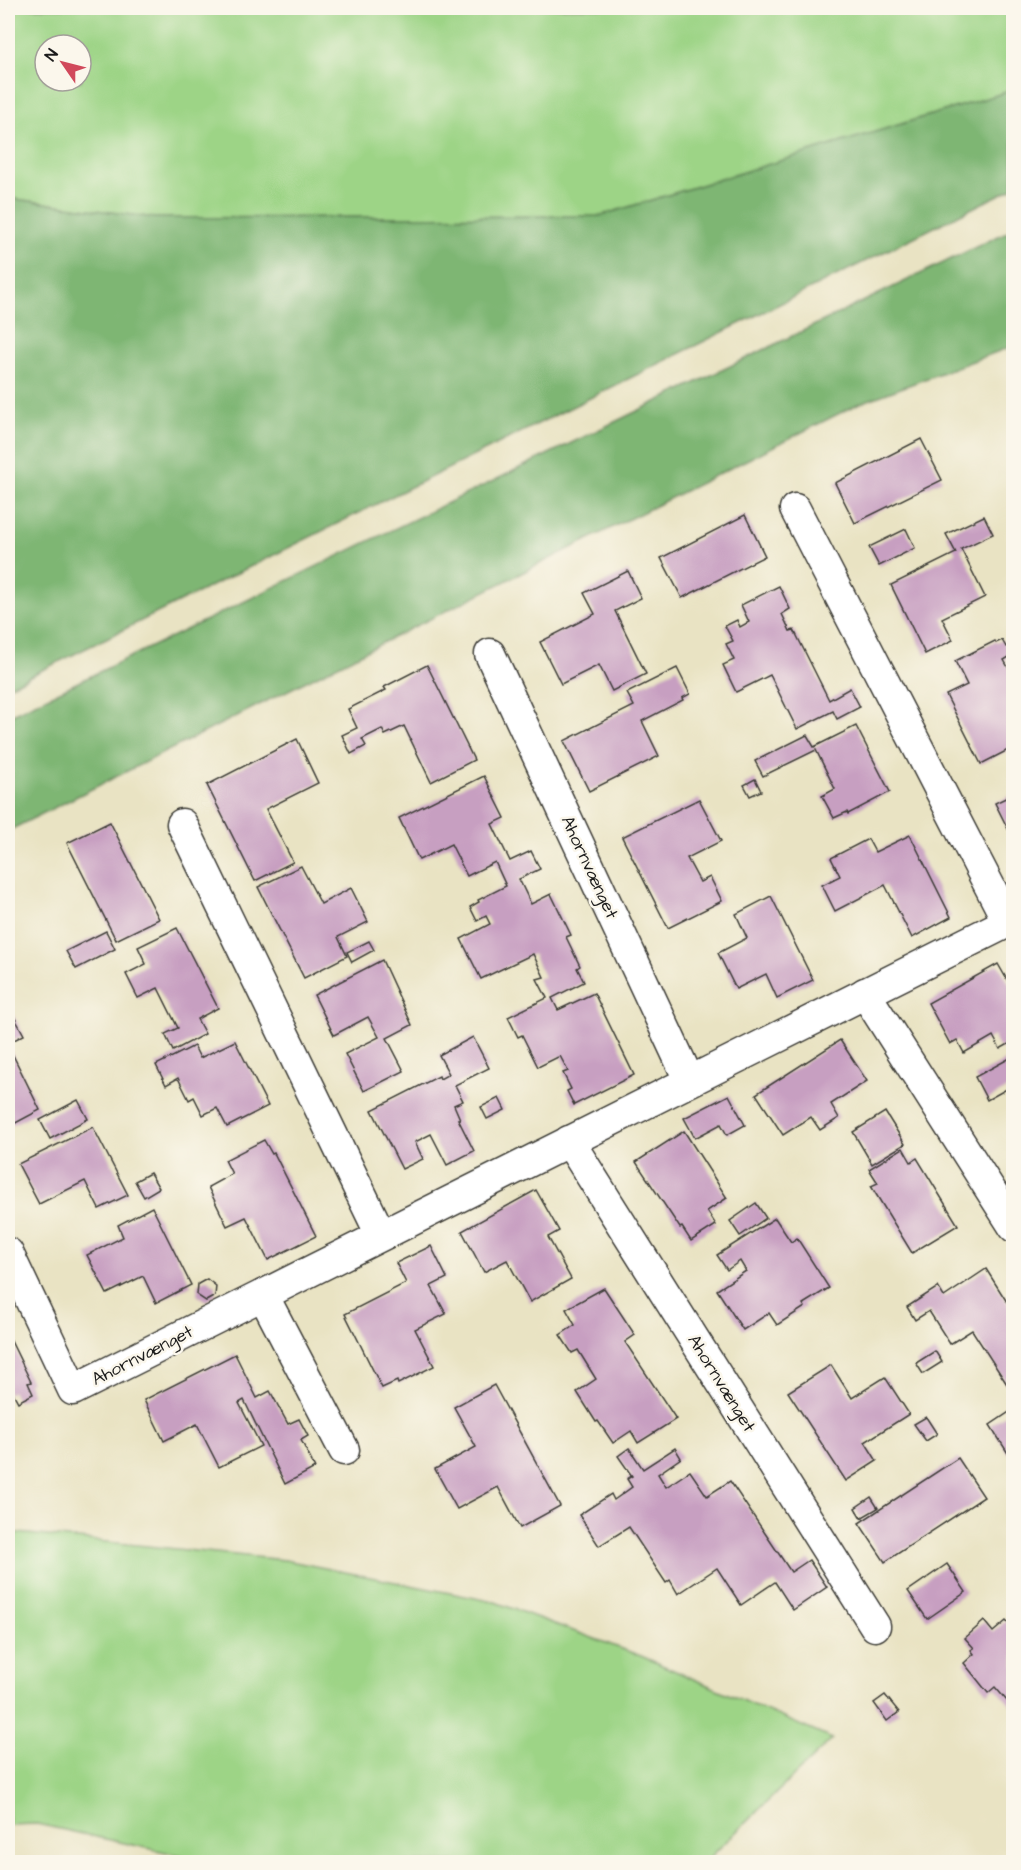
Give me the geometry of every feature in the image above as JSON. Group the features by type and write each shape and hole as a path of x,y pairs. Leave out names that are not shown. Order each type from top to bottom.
{"street":[{"name":"Ahornvænget","path":"11,1267 73,1390 1011,920 795,509"},
{"name":"Ahornvænget","path":"490,654 689,1080"},
{"path":"182,824 381,1235"},
{"path":"865,993 1014,1227"},
{"name":"Ahornvænget","path":"569,1141 875,1626"},
{"path":"263,1295 344,1450"}],"green space":[{"path":"8,8 1013,8 1013,90 599,216 155,218 8,198"},
{"path":"1013,90 1013,188 8,687 8,198 155,218 599,216"},
{"path":"1013,229 1013,346 858,404 8,831 8,716"},
{"path":"8,1532 285,1560 495,1602 641,1656 832,1739 705,1862 211,1862 37,1824 8,1825"}],"building":[{"path":"921,439 942,480 855,523 835,483"},
{"path":"745,515 765,556 682,598 661,558"},
{"path":"984,516 993,534 961,549 985,597 942,618 953,640 925,654 891,585 956,553 946,534"},
{"path":"906,529 915,548 879,566 869,547"},
{"path":"628,571 641,598 615,611 646,674 612,691 599,665 561,684 540,642 595,614 584,593"},
{"path":"779,586 790,609 782,614 790,631 794,630 829,700 850,688 860,707 837,719 833,711 797,729 770,675 736,692 723,665 734,660 726,644 733,641 725,626 737,620 740,627 749,622 741,605"},
{"path":"1002,640 1006,647 1010,644 1014,650 1014,654 1004,660 1014,678 1014,747 981,764 946,695 967,685 955,661 995,641 996,643"},
{"path":"427,665 474,760 431,782 404,726 385,735 382,729 362,739 366,746 351,754 342,735 357,728 348,709 386,690 384,687"},
{"path":"677,668 690,694 642,721 659,756 589,791 564,741 634,706 627,693"},
{"path":"856,726 890,792 848,814 847,812 834,818 822,796 835,789 816,750 763,776 755,761 807,735 814,747"},
{"path":"297,739 318,783 266,809 293,862 255,881 207,785"},
{"path":"484,776 505,818 492,824 510,861 531,851 540,869 519,879 531,904 551,894 571,935 566,937 580,966 577,968 584,982 552,998 558,1010 594,993 634,1075 574,1105 567,1091 571,1089 563,1073 568,1071 560,1056 538,1067 522,1035 518,1037 508,1017 547,998 537,979 544,977 533,954 481,979 461,939 490,924 486,916 477,921 470,907 479,902 478,900 506,886 495,862 467,876 451,844 419,860 399,818"},
{"path":"755,779 761,791 750,796 744,785"},
{"path":"1014,794 1014,841 995,803"},
{"path":"699,799 721,841 687,858 700,882 710,877 722,901 668,928 622,837"},
{"path":"110,822 159,919 116,940 67,843"},
{"path":"910,835 951,917 912,938 885,885 835,911 822,885 840,876 831,858 868,839 875,852"},
{"path":"301,866 321,904 351,888 368,922 338,937 347,956 304,978 258,887"},
{"path":"771,896 813,980 777,998 766,974 736,989 718,953 747,938 736,914"},
{"path":"177,928 218,1008 197,1019 205,1034 173,1051 165,1034 178,1028 158,988 138,998 126,974 146,964 138,947"},
{"path":"106,931 115,949 76,969 66,951"},
{"path":"369,941 374,950 352,962 347,952"},
{"path":"382,960 412,1025 387,1038 404,1071 364,1091 345,1054 379,1037 368,1017 334,1035 314,995"},
{"path":"998,964 1014,992 1014,1041 1000,1049 993,1036 964,1053 957,1040 950,1044 928,1003"},
{"path":"11,1011 24,1035 8,1043 8,1013"},
{"path":"473,1037 489,1068 455,1085 463,1101 454,1105 460,1119 458,1119 474,1151 447,1165 431,1134 415,1142 423,1159 402,1169 372,1110 439,1076 440,1079 449,1074 439,1055"},
{"path":"840,1040 867,1081 831,1104 839,1118 820,1130 811,1117 783,1135 756,1094"},
{"path":"235,1041 268,1106 227,1127 217,1108 203,1115 194,1097 189,1100 178,1078 166,1085 156,1065 194,1046 200,1058"},
{"path":"8,1045 40,1110 8,1127"},
{"path":"1012,1057 1014,1085 987,1100 975,1077"},
{"path":"729,1095 745,1125 727,1135 721,1124 695,1138 684,1118"},
{"path":"499,1098 505,1110 487,1119 481,1107"},
{"path":"78,1100 88,1119 50,1139 40,1120"},
{"path":"885,1112 905,1144 872,1164 853,1132"},
{"path":"93,1127 128,1195 99,1209 85,1181 39,1204 18,1164"},
{"path":"684,1131 727,1198 707,1211 716,1225 691,1241 636,1162"},
{"path":"264,1140 272,1154 274,1153 316,1236 268,1260 246,1217 227,1226 208,1187 232,1174 225,1160"},
{"path":"903,1148 911,1162 917,1158 958,1225 912,1253 871,1186 878,1183 869,1169"},
{"path":"150,1173 159,1188 144,1197 135,1181"},
{"path":"536,1190 559,1231 548,1237 571,1279 530,1302 507,1260 484,1272 462,1231"},
{"path":"756,1203 766,1218 740,1236 730,1221"},
{"path":"152,1207 191,1285 156,1303 143,1276 107,1294 87,1255 123,1237 118,1225"},
{"path":"775,1218 791,1242 797,1238 829,1288 803,1304 805,1307 777,1325 769,1313 743,1330 717,1290 746,1271 740,1261 727,1270 717,1255"},
{"path":"431,1246 447,1278 431,1286 446,1314 415,1329 434,1366 398,1384 397,1381 382,1388 345,1314 406,1283 396,1263"},
{"path":"986,1269 1014,1313 1014,1390 1012,1392 972,1330 950,1344 929,1311 915,1320 907,1307 938,1287 944,1297"},
{"path":"207,1279 216,1286 215,1296 206,1301 197,1295 198,1284"},
{"path":"604,1288 635,1335 625,1342 676,1419 638,1443 631,1431 613,1443 598,1421 596,1422 577,1392 596,1379 578,1350 572,1353 560,1335 575,1325 566,1309"},
{"path":"8,1335 31,1382 28,1383 33,1394 18,1402 12,1391 8,1394"},
{"path":"935,1351 942,1362 923,1374 916,1363"},
{"path":"235,1354 257,1398 270,1391 288,1424 299,1419 308,1436 301,1440 315,1468 285,1484 244,1400 239,1403 261,1446 219,1467 197,1424 164,1441 144,1400"},
{"path":"831,1365 852,1398 885,1377 909,1414 865,1442 877,1461 846,1481 788,1392"},
{"path":"494,1385 560,1506 520,1528 498,1487 457,1509 435,1469 476,1447 454,1407"},
{"path":"1014,1409 1014,1457 1011,1458 990,1425"},
{"path":"926,1417 937,1434 926,1441 914,1424"},
{"path":"629,1448 643,1469 675,1448 681,1458 658,1474 666,1487 690,1471 707,1496 730,1481 791,1572 809,1560 827,1587 793,1610 775,1582 741,1605 717,1568 678,1594 670,1580 666,1583 629,1527 599,1546 579,1515 611,1494 614,1500 632,1487 627,1479 632,1476 618,1456"},
{"path":"958,1458 984,1497 885,1562 859,1523"},
{"path":"871,1497 878,1508 861,1518 855,1508"},
{"path":"947,1564 966,1592 927,1619 908,1591"},
{"path":"984,1621 993,1632 1006,1621 1014,1630 1014,1709 995,1687 988,1693 964,1663 974,1654 971,1650 974,1648 965,1638"},
{"path":"885,1695 899,1712 887,1721 874,1703"}]}
